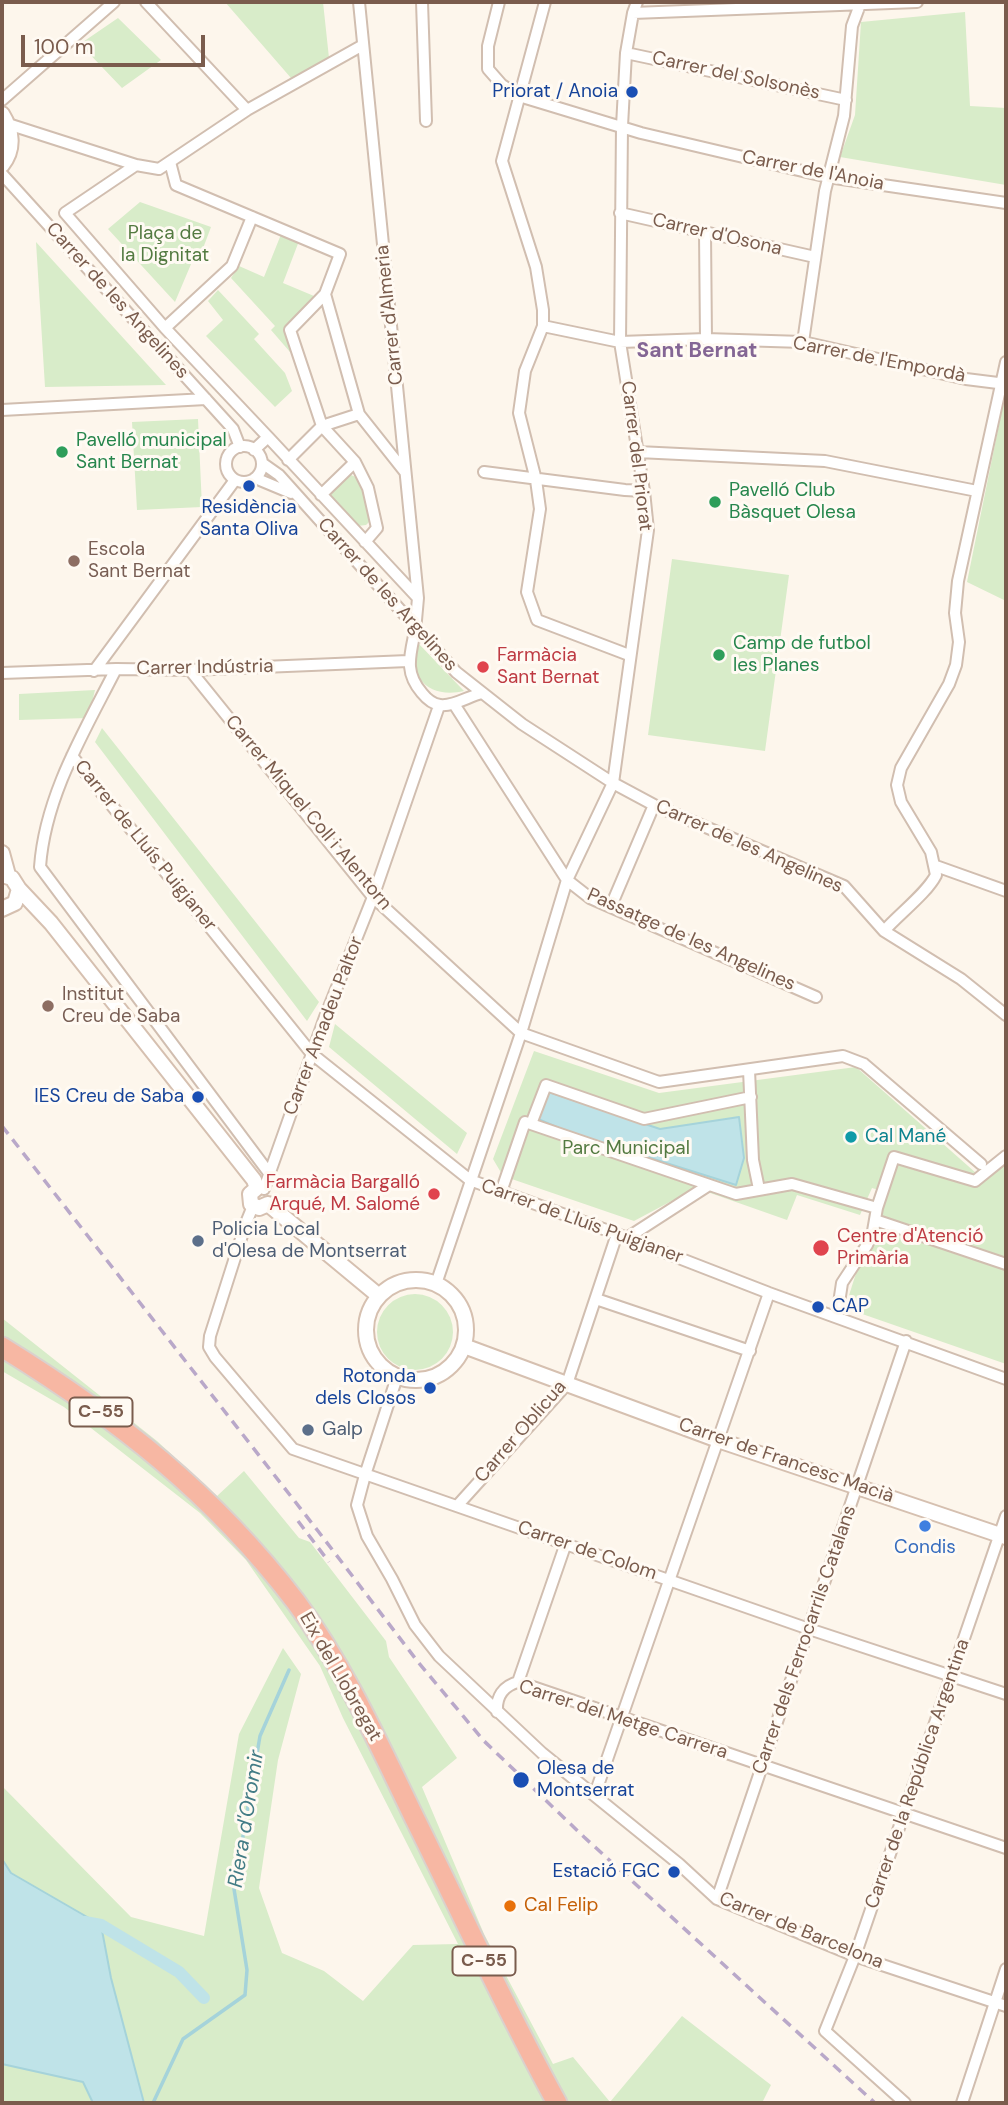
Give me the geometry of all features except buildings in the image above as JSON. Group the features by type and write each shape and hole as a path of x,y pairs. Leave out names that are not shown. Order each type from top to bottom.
{"highway":[{"path":"2,1337 30,1365"},
{"name":"Eix del Llobregat","path":"2,1347 125,1430 188,1482 222,1515 296,1603 342,1674 386,1756 496,1987 557,2103"},
{"path":"2,1359 49,1377"}],"street":[{"path":"2,100 114,2"},
{"path":"146,2 247,110"},
{"name":"Carrer d'Almeria","path":"359,2 418,598 408,662"},
{"path":"422,2 426,121"},
{"path":"499,2 488,46 488,69 502,85 519,96"},
{"path":"545,2 502,161 536,267 543,310 542,326 525,371 519,413 536,480 540,509 527,592 537,620 629,655"},
{"name":"Carrer del Priorat","path":"436,1284 521,1033 567,880 613,783 648,530 620,342 622,126 626,52 637,2"},
{"path":"633,13 752,5 917,2"},
{"path":"803,342 828,177 844,116 852,26 860,3"},
{"path":"5,119 136,165 159,169 247,110 363,45"},
{"name":"Carrer del Solsonès","path":"626,52 846,100"},
{"name":"Carrer de l'Anoia","path":"519,96 622,126 828,177 1006,203"},
{"path":"2,165 10,149 11,136 5,119"},
{"path":"170,162 176,185 340,254 325,294 289,330 322,426 355,462 368,488 377,528 365,542"},
{"name":"Carrer de les Angelines","path":"136,165 65,213 165,328 418,598"},
{"name":"Carrer de les Angelines","path":"2,174 233,429 240,447"},
{"name":"Carrer d'Osona","path":"620,213 815,257"},
{"path":"165,328 232,266 252,217"},
{"path":"705,233 706,339"},
{"path":"325,294 359,414 405,472"},
{"name":"Carrer de l'Empordà","path":"542,326 620,342 706,339 803,342 966,379 1004,383"},
{"path":"884,931 932,883 936,875 936,866 901,802 897,785 901,768 948,684 958,658 956,598 1004,383 1006,362"},
{"path":"2,410 206,399"},
{"path":"288,460 322,426 359,414"},
{"path":"254,450 268,438"},
{"path":"240,447 254,450 262,463 255,478 248,482 235,480 228,472 226,461 230,452 240,447"},
{"path":"638,452 825,461 978,491"},
{"path":"321,495 355,462"},
{"name":"Carrer de les Argelines","path":"262,463 279,475 456,672 482,692"},
{"path":"484,472 625,491 644,491"},
{"name":"Carrer de les Argelines","path":"255,478 296,495"},
{"path":"94,671 235,480"},
{"path":"408,662 415,685 426,699 439,706 454,704 482,692"},
{"name":"Carrer Indústria","path":"2,673 408,662"},
{"path":"116,669 72,756 49,815 42,842 40,867 269,1172"},
{"name":"Carrer Miquel Coll i Alentorn","path":"190,670 373,897 521,1033 659,1082 843,1056 864,1064 981,1164"},
{"name":"Carrer de les Angelines","path":"482,692 522,724 613,783 654,805 844,886 884,931 961,979 1006,1015"},
{"name":"Passatge de les Angelines","path":"454,704 567,880 590,898 816,997"},
{"name":"Carrer Amadeu Paltor","path":"260,1189 269,1172 373,897 439,706"},
{"name":"Carrer de Lluís Puigjaner","path":"72,756 312,1054 470,1181 1006,1379"},
{"path":"611,906 654,805"},
{"path":"2,853 5,875 16,881 19,889 51,923 254,1180 260,1189 250,1196 379,1296"},
{"path":"936,866 1006,891"},
{"path":"4,909 15,904 19,889"},
{"path":"4,909 28,912 51,923"},
{"path":"748,1070 753,1160 759,1189"},
{"path":"531,1124 546,1085 645,1119 751,1097"},
{"path":"501,1192 525,1122 736,1194 792,1184 1006,1264"},
{"path":"837,1316 842,1283 867,1245 894,1157 975,1181 1006,1156"},
{"path":"622,1236 709,1185"},
{"name":"Carrer de Colom","path":"261,1205 246,1223 210,1336 209,1347 293,1449 809,1629 1006,1693"},
{"name":"Carrer Oblicua","path":"457,1506 567,1384 596,1299 622,1236"},
{"path":"421,1280 436,1284 449,1292 458,1303 464,1317 464,1346 456,1361 444,1372 413,1381 397,1377 383,1369 366,1341 365,1325 370,1310 379,1296 391,1286 405,1281 421,1280"},
{"path":"594,1794 769,1293"},
{"path":"596,1299 750,1351"},
{"name":"Carrer dels Ferrocarrils Catalans","path":"717,1899 906,1342"},
{"name":"Carrer de Francesc Macià","path":"464,1346 718,1440 1003,1535"},
{"name":"Carrer de Barcelona","path":"397,1377 358,1505 367,1536 415,1625 439,1656 542,1753 679,1864 717,1899 855,1956 1001,2004"},
{"name":"Carrer de la República Argentina","path":"905,2103 825,2031 855,1956 903,1813 1003,1535 1006,1516"},
{"path":"518,1682 566,1544"},
{"name":"Carrer del Metge Carrera","path":"498,1712 499,1697 510,1684 518,1682 1006,1848"},
{"path":"962,2103 1001,2004 1006,1969"}],"green space":[{"path":"225,2 323,2 329,58 291,78"},
{"path":"965,12 970,106 1006,108 1006,185 840,157 855,115 861,22"},
{"path":"118,18 161,60 122,88 80,44"},
{"name":"Plaça de la Dignitat","path":"140,202 211,227 202,251 197,250 175,302 108,229"},
{"path":"282,232 299,241 283,283 314,296 287,330 293,350 290,352 271,330 275,326 231,278 239,266 264,277"},
{"path":"36,242 166,385 45,387"},
{"path":"218,290 259,334 254,339 285,373 292,391 275,407 206,336 223,320 208,301"},
{"path":"1006,395 1006,601 967,582"},
{"path":"198,419 202,507 137,510 132,422"},
{"path":"351,475 358,478 367,501 370,514 366,525 357,526 327,494"},
{"name":"Camp de futbol les Planes","path":"672,559 789,575 765,751 648,735"},
{"path":"418,643 464,691 441,692 424,683 415,666"},
{"path":"95,690 88,718 19,720 19,694"},
{"path":"102,728 319,1002 307,1021 95,742"},
{"path":"335,1024 467,1133 457,1154 329,1047"},
{"name":"Parc Municipal","path":"534,1051 659,1093 856,1067 976,1173 1006,1149 1006,1364 845,1308 882,1191 872,1188 860,1215 797,1195 787,1220 696,1188 634,1221 503,1176 493,1159"},
{"path":"415,1294 430,1297 442,1305 450,1317 453,1332 450,1347 442,1359 430,1367 415,1370 400,1367 388,1359 380,1347 377,1332 380,1317 388,1305 400,1297"},
{"path":"2,1318 157,1441 217,1496 244,1471 299,1538 310,1542 386,1641 389,1657 457,1758 422,1787 484,1934 553,2064 573,2057 610,2102 682,2016 771,2085 762,2103 144,2103 111,1978 101,1925 11,1873 2,1859 2,1786 131,1917 204,1936 239,1734 283,1648 301,1674 278,1760 259,1888 282,1953 324,1971 363,2001 413,1945 458,1944 343,1718 320,1666 246,1560 200,1513 64,1407 2,1371"},
{"path":"2,2064 83,2082 93,2103 2,2103"}],"water":[{"path":"549,1092 660,1129 739,1117 744,1158 736,1185 571,1133 538,1119"},
{"path":"2,1859 11,1873 101,1925 111,1978 144,2103 93,2103 83,2082 2,2064"}],"waterway":[{"name":"Riera d'Oromir","path":"153,2103 183,2039 245,1995 247,1970 234,1889 260,1736 289,1670"},
{"path":"85,1922 101,1925 179,1972 204,1998"}],"railway":[{"path":"2,1126 418,1662 484,1741 584,1837 875,2103"},
{"path":"298,1521 329,1562"}],"place":[{"name":"Priorat / Anoia","path":"632,92"},
{"name":"Pavelló municipal Sant Bernat","path":"62,452"},
{"name":"Residència Santa Oliva","path":"249,486"},
{"name":"Pavelló Club Bàsquet Olesa","path":"715,502"},
{"name":"Escola Sant Bernat","path":"74,561"},
{"name":"Camp de futbol les Planes","path":"719,655"},
{"name":"Farmàcia Sant Bernat","path":"483,667"},
{"name":"Institut Creu de Saba","path":"48,1006"},
{"name":"IES Creu de Saba","path":"198,1097"},
{"name":"Cal Mané","path":"851,1137"},
{"name":"Farmàcia Bargalló Arqué, M. Salomé","path":"434,1194"},
{"name":"Policia Local d'Olesa de Montserrat","path":"198,1241"},
{"name":"Centre d'Atenció Primària","path":"821,1248"},
{"name":"CAP","path":"818,1307"},
{"name":"Rotonda dels Closos","path":"430,1388"},
{"name":"Galp","path":"308,1430"},
{"name":"Condis","path":"925,1526"},
{"name":"Olesa de Montserrat","path":"521,1780"},
{"name":"Estació FGC","path":"674,1872"},
{"name":"Cal Felip","path":"510,1906"}],"district":[{"name":"Sant Bernat","path":"697,351"}]}
